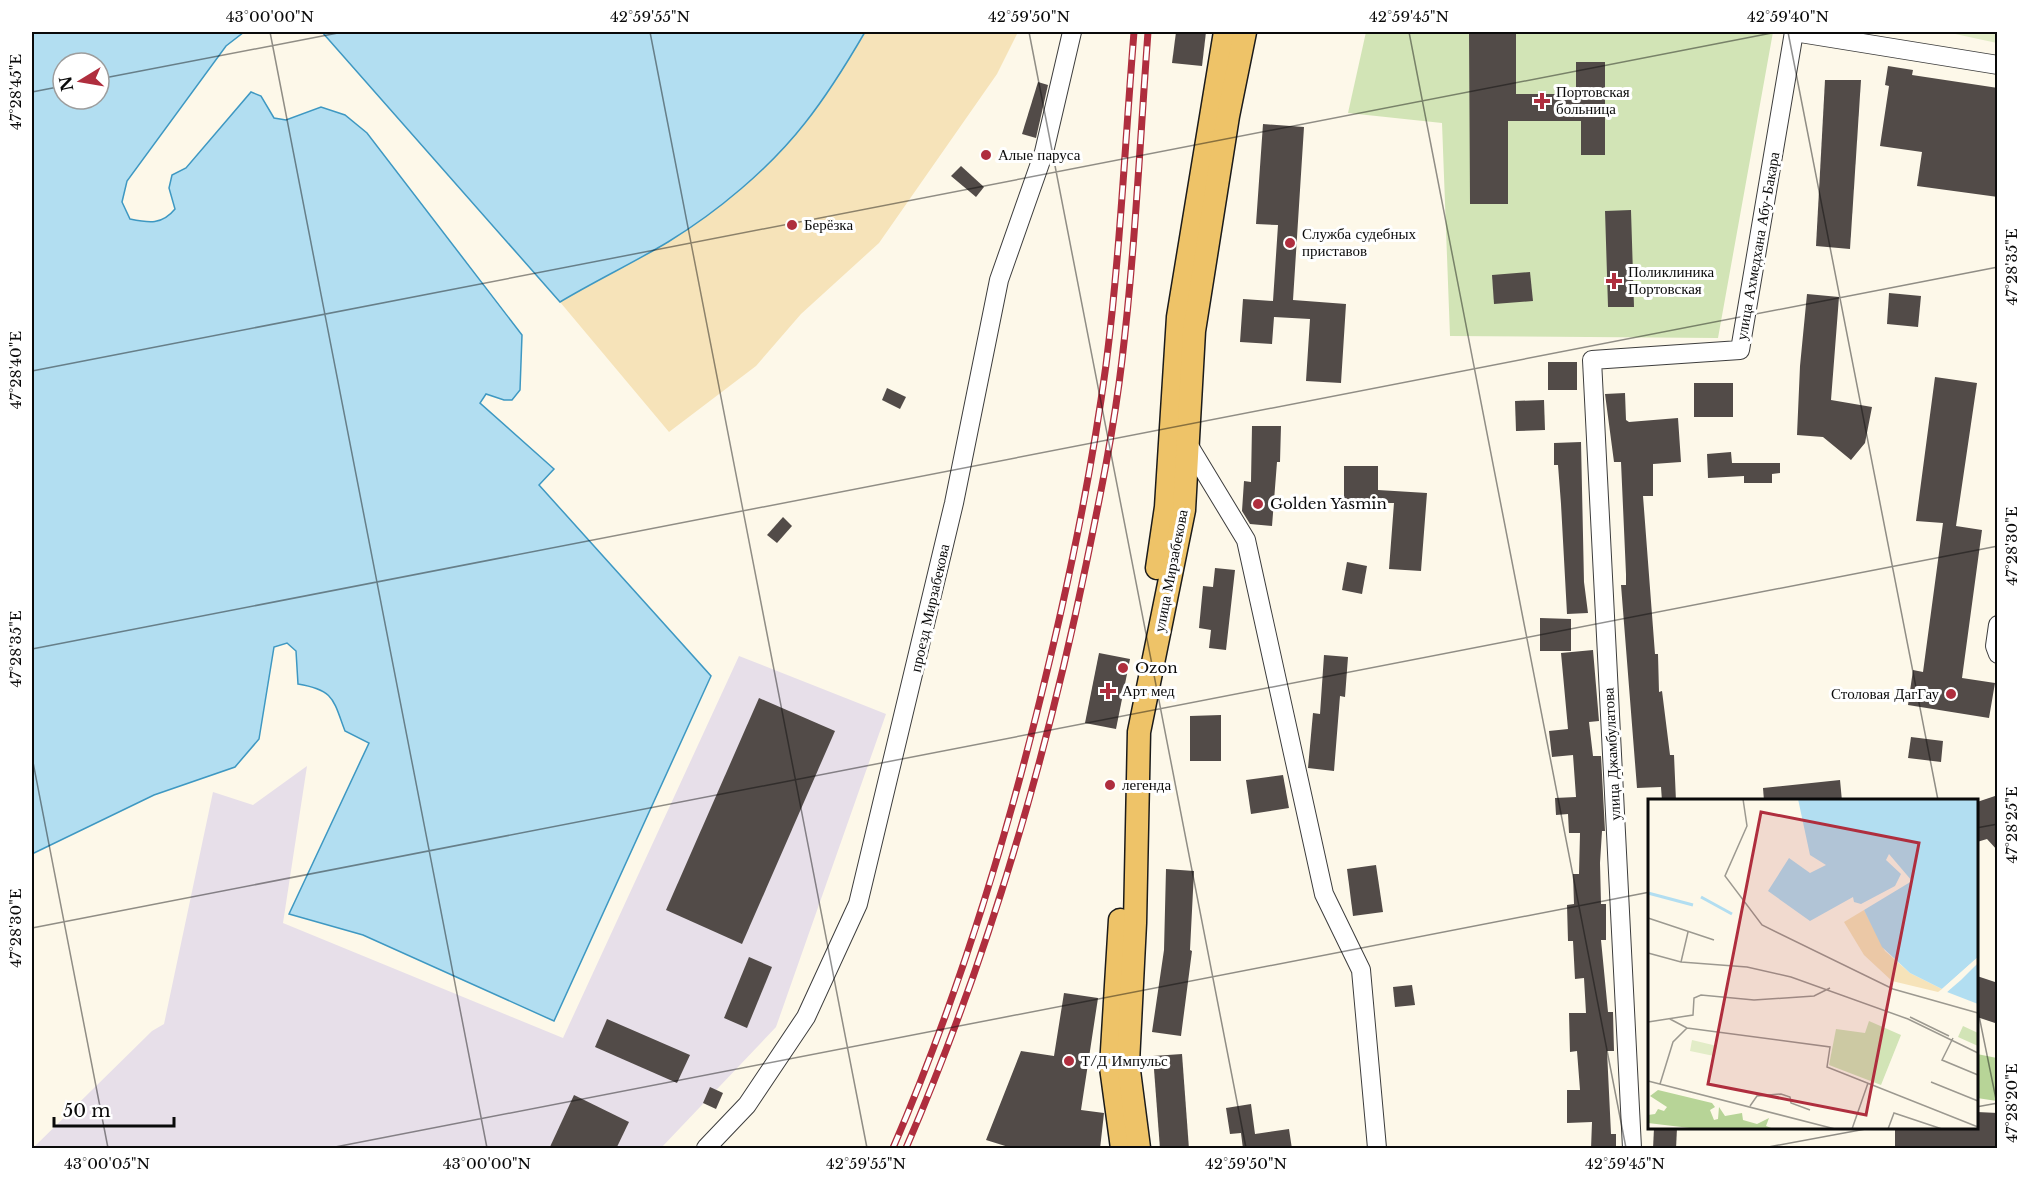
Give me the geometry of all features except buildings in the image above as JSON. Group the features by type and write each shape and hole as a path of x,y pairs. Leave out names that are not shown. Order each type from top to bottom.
{"main road":[{"name":"улица Мирзабекова","path":"1138,1149 1128,1063 1136,923 1138,732 1184,510 1178,440 1178,317 1225,32"},
{"name":"улица Мирзабекова","path":"1122,1149 1111,1067 1135,730 1166,507 1228,116 1245,32"}],"street":[{"name":"проезд Мирзабекова","path":"706,1149 747,1105 806,1017 858,904 950,525 999,280 1044,152 1072,32"},
{"path":"1794,32 1998,65"},
{"name":"улица Ахмедхана Абу-Бакара","path":"1592,360 1740,350 1794,32"},
{"name":"улица Джамбулатова","path":"1592,360 1632,1149"},
{"path":"1178,440 1246,540 1324,894 1361,970 1377,1149"},
{"path":"1998,625 1995,646 1998,654"}],"shaded area":[{"path":"739,656 886,714 776,1027 661,1148 33,1148 152,1031 164,1024 213,792 253,805 307,766 283,923 563,1038"}],"green space":[{"path":"1366,32 1773,32 1718,338 1450,336 1442,123 1348,113"},
{"path":"1946,32 1997,32 1997,43"},
{"path":"1978,1054 1997,1058 1997,1101 1978,1098"}],"sand":[{"name":"Берёзка","path":"865,32 1018,32 997,74 879,243 801,314 756,366 669,432 560,302 668,242 705,217 759,173 791,140 822,101"}],"water":[{"path":"32,32 244,32 226,46 127,181 122,202 130,219 155,222 165,218 175,209 169,188 172,175 186,168 251,92 261,96 274,118 286,120 321,107 345,115 367,133 522,335 520,390 512,400 486,394 480,403 554,469 539,485 711,676 554,1021 363,935 289,914 369,743 345,731 334,704 326,693 298,684 296,651 287,643 274,647 259,739 235,767 154,795 32,854"},
{"path":"322,32 865,32 822,101 791,140 759,173 705,217 668,242 560,302"}],"railway":[{"path":"893,1148 955,989 990,881 1022,771 1067,586 1092,454 1111,324 1134,32"},
{"path":"906,1148 963,1006 988,934 1032,788 1070,640 1111,437 1119,386 1134,237 1148,32"}],"place":[{"name":"Портовская больница","path":"1542,101"},
{"name":"Алые паруса","path":"986,155"},
{"name":"Берёзка","path":"792,225"},
{"name":"Служба судебных приставов","path":"1290,243"},
{"name":"Поликлиника Портовская","path":"1614,281"},
{"name":"Golden Yasmin","path":"1258,504"},
{"name":"Ozon","path":"1123,668"},
{"name":"Арт мед","path":"1108,691"},
{"name":"Столовая ДагГау","path":"1951,694"},
{"name":"легенда","path":"1110,785"},
{"name":"Т/Д Импульс","path":"1069,1061"}]}
